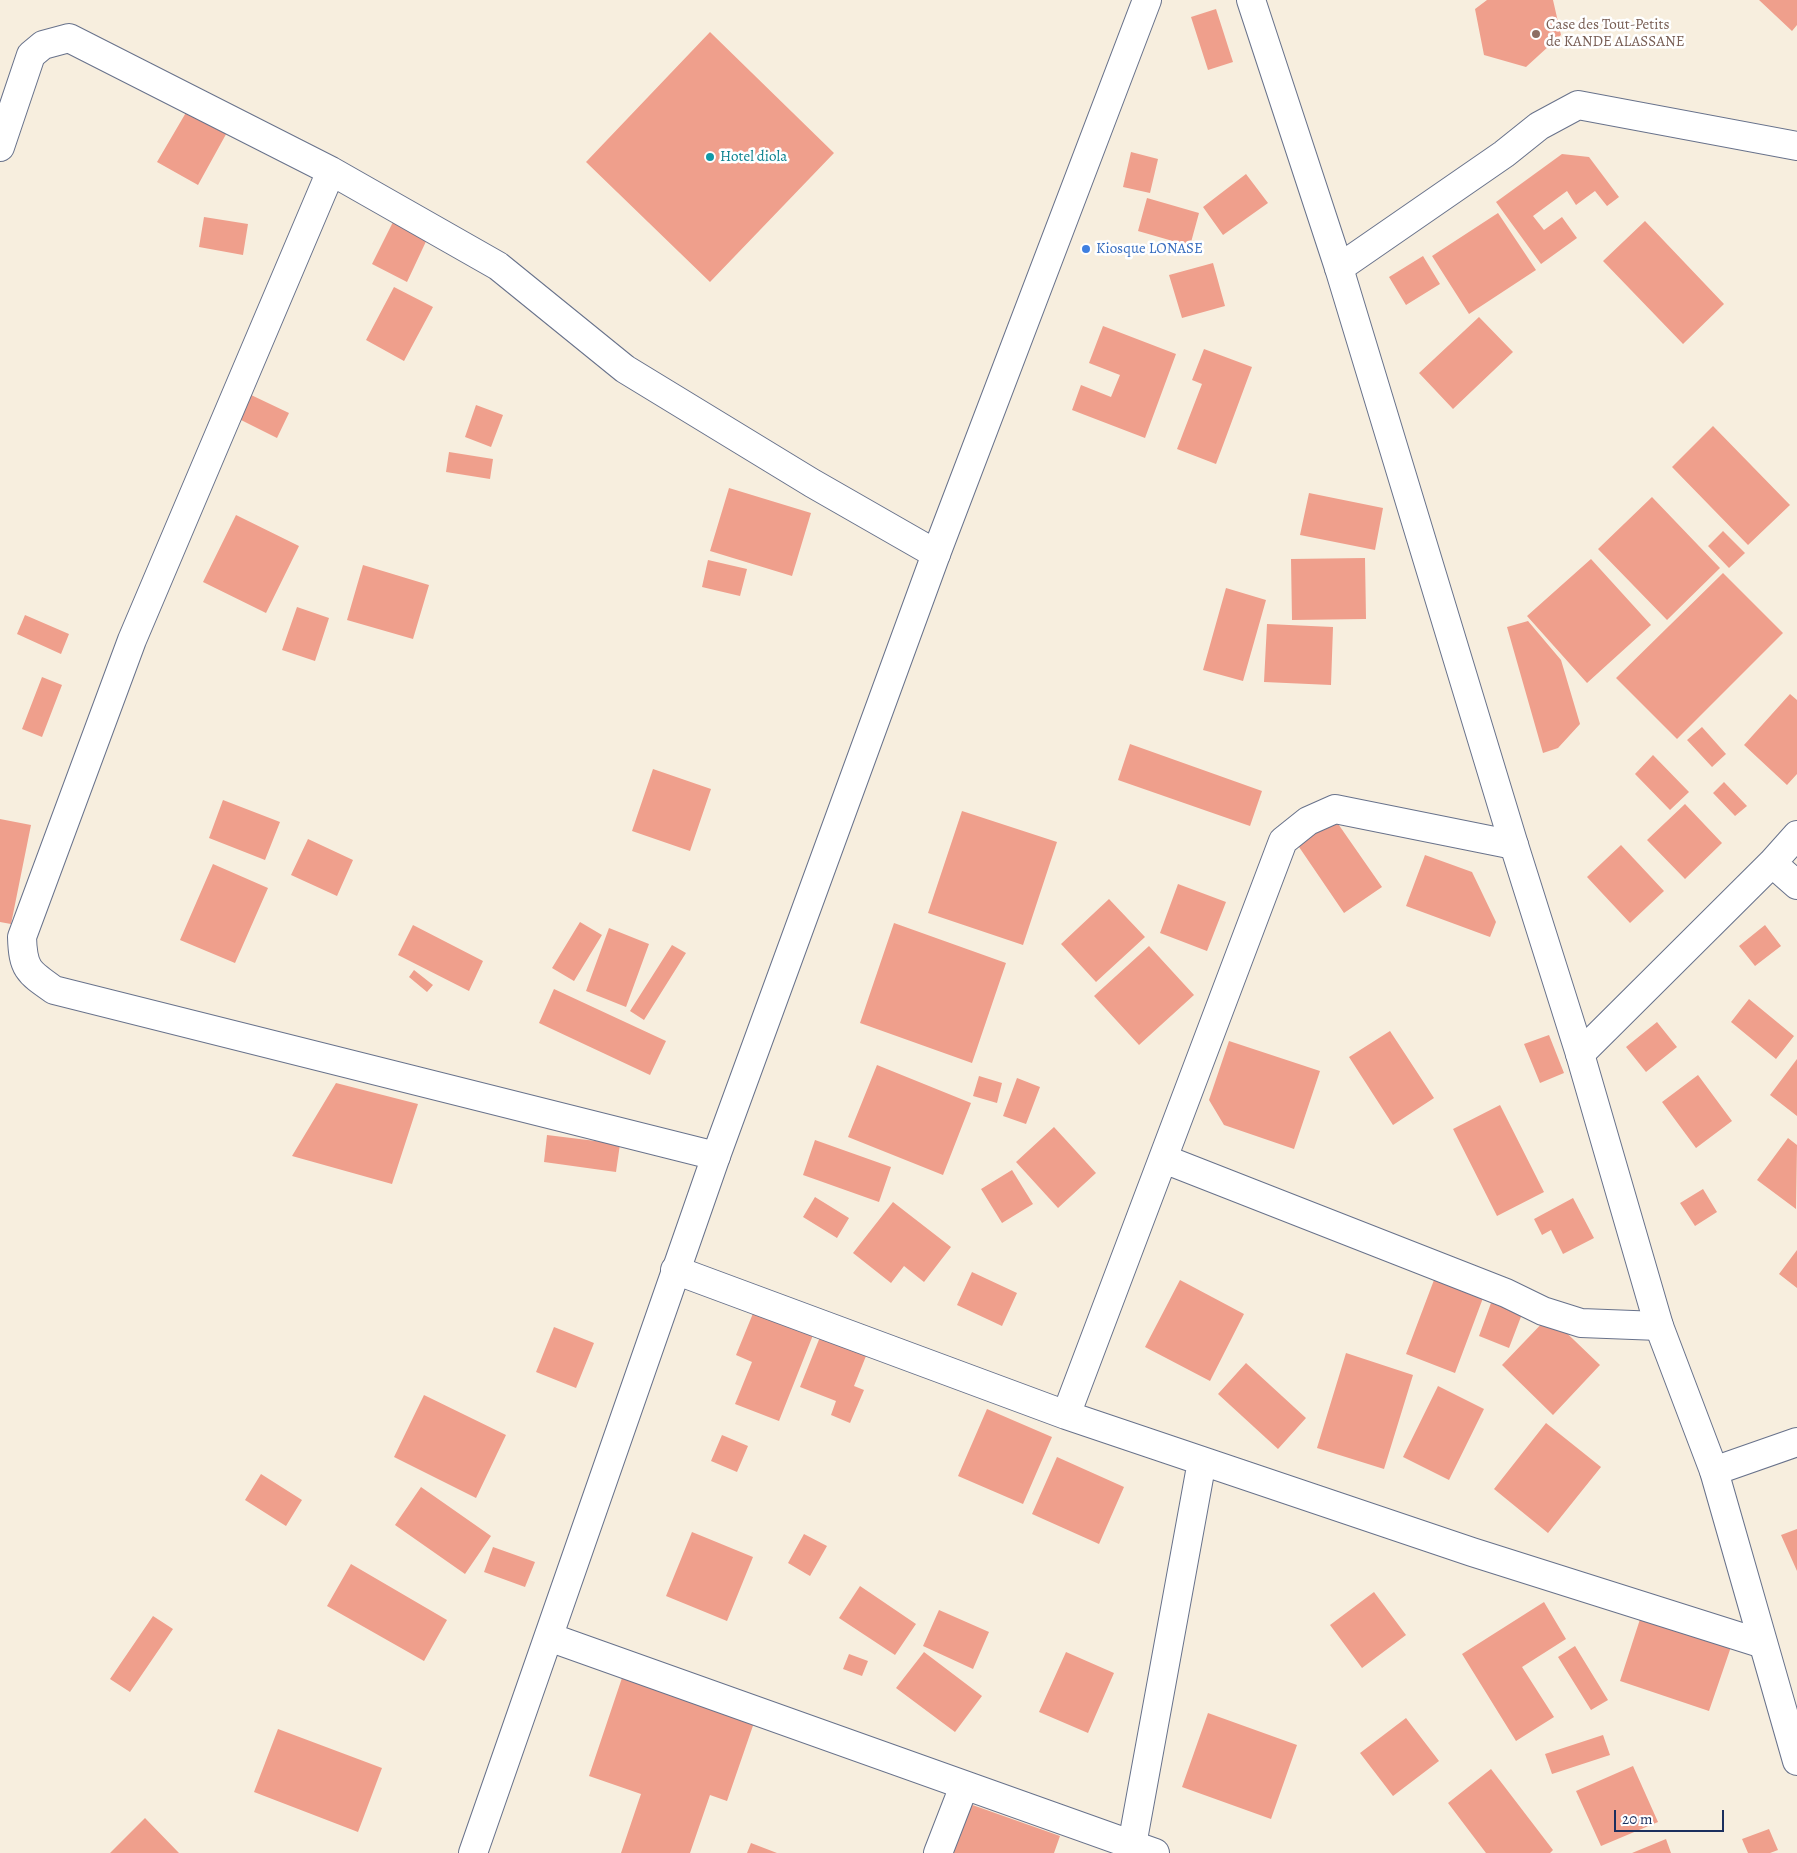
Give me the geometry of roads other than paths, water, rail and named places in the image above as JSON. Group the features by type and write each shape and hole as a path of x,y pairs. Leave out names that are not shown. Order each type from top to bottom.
{"street":[{"path":"473,1853 550,1637 675,1270 716,1156 936,554 1147,0"},
{"path":"1251,0 1339,268 1514,845 1580,1054 1659,1326 1714,1472 1797,1760"},
{"path":"0,147 31,55 43,45 69,38 331,172 498,266 625,369 812,484 936,554"},
{"path":"1339,268 1504,154 1539,126 1578,105 1797,146"},
{"path":"331,172 132,640 22,937 23,957 33,975 54,990 716,1156"},
{"path":"1066,1415 1283,841 1308,821 1335,809 1514,845"},
{"path":"1580,1054 1772,863 1797,835"},
{"path":"1772,863 1797,885"},
{"path":"1164,1159 1506,1293 1543,1311 1581,1323 1659,1326"},
{"path":"675,1270 1066,1415 1472,1552 1763,1644"},
{"path":"1714,1472 1797,1442"},
{"path":"550,1637 1144,1849 1202,1461"},
{"path":"938,1853 964,1786"}],"place":[{"name":"Case des Tout-Petits de KANDE ALASSANE","path":"1536,34"},
{"name":"Hotel diola","path":"710,157"},
{"name":"Kiosque LONASE","path":"1086,249"}]}
